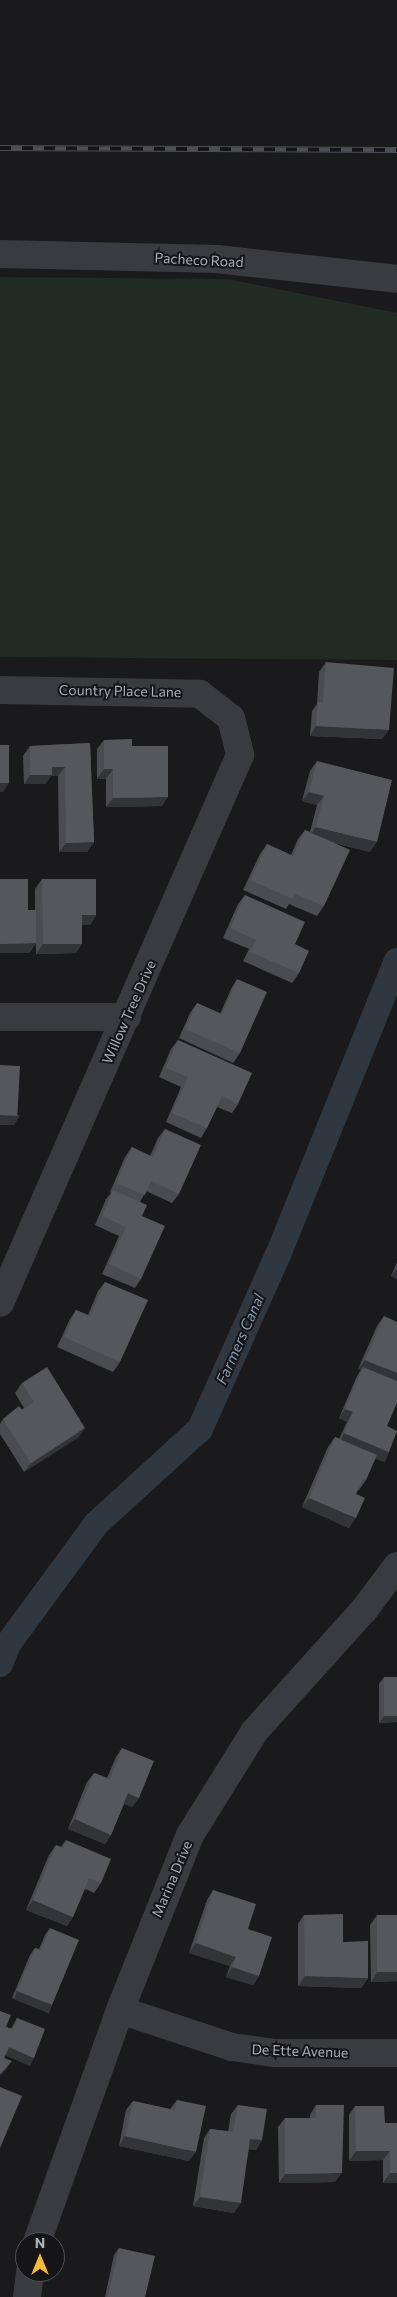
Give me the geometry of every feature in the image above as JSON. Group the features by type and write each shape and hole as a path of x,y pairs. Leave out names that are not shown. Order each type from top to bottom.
{"street":[{"name":"Pacheco Road","path":"0,254 217,259 397,279"},
{"name":"Country Place Lane","path":"0,690 181,691 200,694 230,718"},
{"name":"Willow Tree Drive","path":"0,1304 235,774 240,755 230,718"},
{"path":"0,1016 127,1017"},
{"name":"Marina Drive","path":"41,2232 165,1891 220,1783 259,1726 364,1610 397,1566"},
{"name":"De Ette Avenue","path":"120,2010 232,2048 397,2053"},
{"path":"27,2297 29,2282"}],"shaded area":[{"path":"0,277 228,279 397,313 397,660 0,657"}],"building":[{"path":"326,662 394,668 389,730 316,726 318,702 323,702"},
{"path":"132,739 132,746 168,746 168,797 113,798 113,769 104,769 104,740"},
{"path":"90,743 94,842 66,843 65,767 52,767 52,775 30,775 30,746"},
{"path":"0,745 9,745 9,783 0,783"},
{"path":"317,761 392,780 377,842 316,827 324,796 309,792"},
{"path":"305,830 350,850 324,906 295,894 293,899 250,880 267,844 293,856"},
{"path":"0,879 28,879 28,910 36,910 36,943 0,944"},
{"path":"42,879 96,879 96,915 82,915 82,944 43,944"},
{"path":"245,895 305,922 295,944 309,951 299,973 250,952 256,940 230,928"},
{"path":"237,979 267,992 240,1053 185,1029 197,1003 222,1014"},
{"path":"178,1040 252,1073 238,1104 222,1096 207,1128 172,1113 188,1077 166,1068"},
{"path":"0,1065 20,1066 17,1116 0,1115"},
{"path":"165,1129 201,1145 179,1194 151,1181 145,1195 116,1183 132,1147 153,1157"},
{"path":"113,1190 147,1205 142,1216 165,1226 141,1279 109,1264 126,1227 102,1216"},
{"path":"105,1282 148,1300 120,1362 64,1337 76,1310 90,1316"},
{"path":"384,1316 397,1322 397,1373 365,1360"},
{"path":"47,1367 85,1428 31,1463 3,1419 19,1406 22,1410 34,1402 22,1383"},
{"path":"363,1367 397,1381 397,1403 387,1426 397,1431 389,1452 344,1433 353,1412 345,1409"},
{"path":"335,1437 377,1455 366,1480 363,1479 356,1494 365,1498 356,1518 309,1498"},
{"path":"384,1677 397,1677 397,1716 384,1716"},
{"path":"122,1748 154,1761 139,1798 128,1793 111,1835 75,1819 94,1773 110,1779"},
{"path":"66,1840 111,1859 101,1883 89,1878 73,1917 33,1900 56,1845 63,1848"},
{"path":"213,1890 256,1904 248,1929 272,1937 259,1976 232,1967 236,1957 196,1943"},
{"path":"343,1914 343,1942 368,1941 368,1978 305,1976 304,1915"},
{"path":"377,1915 397,1915 397,1972 377,1972"},
{"path":"50,1928 79,1940 52,2005 17,1991 35,1948 41,1950"},
{"path":"0,2011 11,2015 6,2027 13,2029 17,2018 45,2029 34,2058 9,2047 4,2058 12,2061 0,2074"},
{"path":"0,2087 22,2096 0,2148"},
{"path":"177,2100 206,2106 196,2152 125,2136 133,2101 174,2110"},
{"path":"238,2105 267,2109 262,2140 250,2139 241,2203 200,2197 210,2129 233,2132"},
{"path":"316,2105 344,2105 342,2173 285,2174 285,2118 316,2118"},
{"path":"355,2106 384,2106 385,2123 397,2123 397,2173 390,2173 390,2151 356,2151"},
{"path":"119,2248 155,2256 145,2297 108,2297"}],"waterway":[{"name":"Farmers Canal","path":"0,1664 8,1644 96,1524 200,1429 278,1255 397,961"}],"railway":[{"path":"0,148 397,150"}]}
